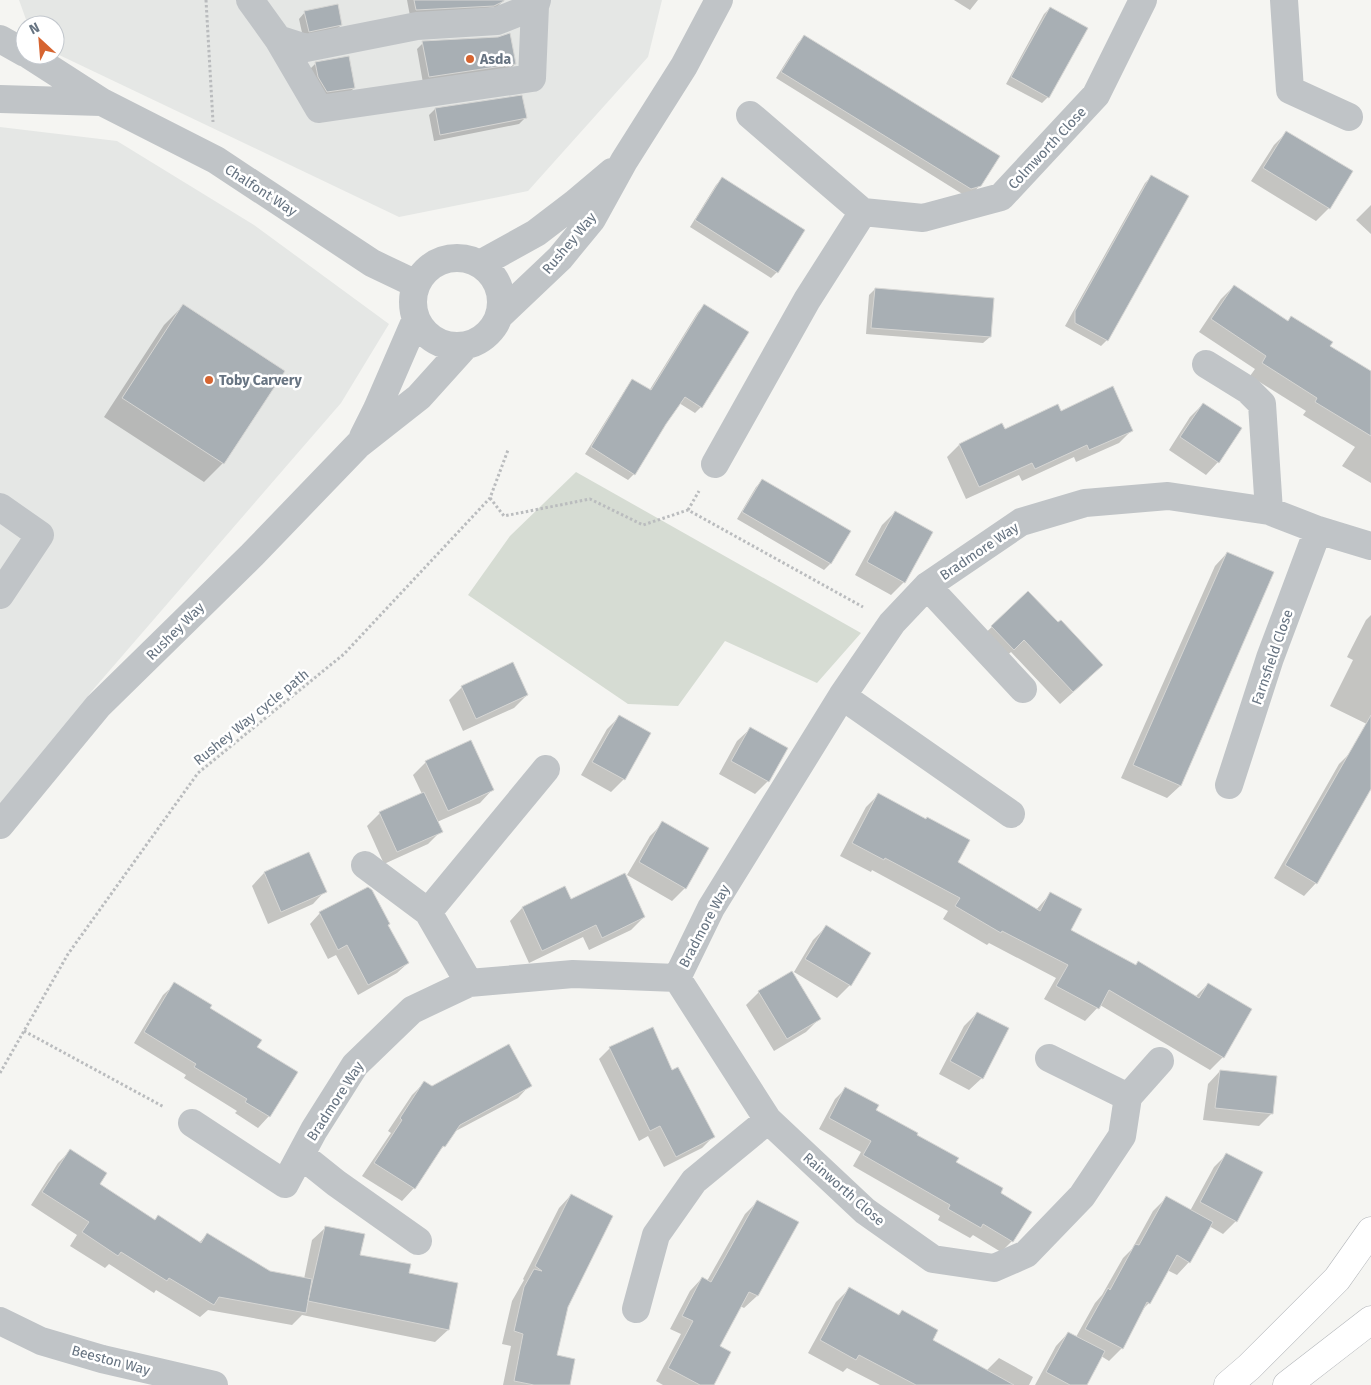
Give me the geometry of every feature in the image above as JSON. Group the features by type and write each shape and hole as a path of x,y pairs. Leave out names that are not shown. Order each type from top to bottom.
{"main road":[{"path":"1228,1385 1249,1367 1337,1279 1371,1231"},
{"path":"1287,1385 1371,1320"}],"street":[{"path":"250,0 278,39 319,110 532,78 536,3 496,21 417,26 306,48 278,39"},
{"name":"Rushey Way","path":"501,314 560,258 592,219 624,161 684,66 719,0"},
{"name":"Colmworth Close","path":"863,212 923,218 1001,197 1096,95 1143,0"},
{"path":"1284,0 1290,90 1349,117"},
{"path":"0,39 15,47"},
{"name":"Chalfont Way","path":"44,65 102,102 216,160 372,263 416,284"},
{"name":"Chalfont Way","path":"0,99 102,102"},
{"path":"715,464 807,300 863,212 750,115"},
{"name":"Rushey Way","path":"480,264 536,232 574,204 624,161"},
{"path":"452,258 467,259 480,264 492,273 499,286 502,299 501,314 496,326 477,343 450,347 436,342 424,332 416,320 413,308 413,295 416,284 425,271 444,260 452,258"},
{"name":"Rushey Way","path":"358,445 377,409 416,320"},
{"name":"Rushey Way","path":"0,825 98,706 252,555 358,445 419,397 465,346"},
{"path":"1206,364 1248,390 1262,404 1268,511"},
{"name":"Bradmore Way","path":"192,1123 285,1184 300,1155 355,1065 412,1010 469,983 573,974 677,978 711,908 842,696 892,623 927,586 1021,522 1085,503 1168,496 1268,511 1318,530 1371,546"},
{"path":"0,507 40,535 0,595"},
{"name":"Farnsfield Close","path":"1230,785 1270,658 1318,530"},
{"name":"Bradmore Way","path":"927,586 1023,689"},
{"path":"842,696 1011,814"},
{"path":"428,912 546,769"},
{"path":"365,865 428,912 469,983"},
{"name":"Rainworth Close","path":"677,978 768,1120 865,1211 933,1259 994,1268 1026,1254 1082,1196 1122,1136 1128,1097"},
{"path":"1049,1058 1128,1097 1160,1061"},
{"path":"636,1309 656,1235 694,1181 768,1120"},
{"name":"Bradmore Way","path":"300,1155 418,1241"},
{"name":"Beeston Way","path":"4,1321 41,1341 102,1360 214,1385"}],"path":[{"path":"206,0 216,160"},
{"name":"Rushey Way cycle path","path":"0,1073 68,954 198,773 344,654 490,498 508,450"},
{"path":"490,498 504,516 590,499 643,524 688,510 892,623"},
{"path":"24,1031 192,1123"}],"shaded area":[{"path":"19,0 662,0 648,57 528,191 399,217 65,58 65,15 24,15"},
{"path":"0,127 117,141 254,225 389,324 341,403 91,692 0,825"},
{"path":"576,472 861,633 817,683 725,641 678,706 628,704 468,595 510,536"}],"building":[{"path":"414,0 504,1 494,6 416,10"},
{"path":"338,4 342,25 309,32 304,11"},
{"path":"1050,7 1088,28 1049,98 1011,77"},
{"path":"510,33 516,64 429,77 422,41 498,37"},
{"path":"804,35 1000,156 981,186 971,189 781,72"},
{"path":"349,56 355,88 327,92 318,77 315,62"},
{"path":"522,95 527,118 440,135 435,108"},
{"path":"1286,131 1353,171 1330,209 1263,168"},
{"path":"1151,175 1189,196 1108,341 1075,323 1075,311"},
{"path":"722,177 805,230 778,273 695,220"},
{"path":"1234,285 1288,321 1291,316 1333,342 1330,346 1371,371 1371,436 1315,402 1317,398 1262,363 1266,356 1211,319"},
{"path":"875,288 994,298 991,337 871,328"},
{"path":"183,304 285,371 224,464 122,398"},
{"path":"704,304 749,332 702,408 685,397 635,475 591,447 632,379 651,390"},
{"path":"1113,386 1133,431 1089,450 1087,445 1035,469 1032,463 979,487 959,444 1002,423 1005,429 1058,404 1061,411"},
{"path":"1203,403 1242,428 1219,463 1180,437"},
{"path":"762,479 851,531 831,564 742,512"},
{"path":"895,511 933,532 905,583 867,562"},
{"path":"1227,552 1274,572 1181,786 1133,765"},
{"path":"1028,591 1058,622 1061,620 1103,665 1073,692 1024,640 1014,650 991,626"},
{"path":"513,662 528,695 476,719 461,686"},
{"path":"619,715 651,733 625,780 592,762"},
{"path":"1371,715 1371,789 1317,884 1285,865"},
{"path":"750,727 788,748 769,782 731,761"},
{"path":"471,740 494,790 448,811 425,761"},
{"path":"424,792 443,832 397,852 379,812"},
{"path":"878,793 970,840 958,862 1040,911 1050,892 1082,909 1071,930 1136,965 1138,961 1199,998 1208,983 1252,1009 1224,1058 1109,990 1099,1009 1056,986 1068,965 1002,931 1001,933 955,906 960,898 885,858 884,860 852,843"},
{"path":"662,821 709,848 686,889 639,862"},
{"path":"309,852 327,892 281,912 264,872"},
{"path":"625,873 645,917 602,938 596,925 542,951 522,907 565,886 571,899"},
{"path":"368,887 372,890 390,924 388,925 409,963 368,985 347,945 338,950 319,912"},
{"path":"826,925 871,953 851,986 805,959"},
{"path":"792,971 821,1019 787,1039 758,991"},
{"path":"174,982 212,1005 210,1008 262,1040 257,1047 298,1072 270,1117 245,1102 247,1099 194,1067 196,1064 144,1032"},
{"path":"977,1012 1009,1028 983,1079 950,1061"},
{"path":"653,1027 672,1070 678,1067 715,1137 676,1157 660,1126 650,1131 609,1047"},
{"path":"509,1044 532,1086 460,1125 445,1147 443,1146 415,1189 374,1163 402,1120 400,1118 424,1081 432,1086"},
{"path":"1220,1070 1277,1076 1273,1114 1215,1108"},
{"path":"845,1087 879,1105 876,1110 959,1158 956,1162 1003,1188 1001,1193 1032,1212 1013,1242 983,1224 981,1228 948,1209 950,1205 863,1155 871,1141 829,1118"},
{"path":"70,1149 107,1173 100,1184 155,1220 158,1215 201,1243 207,1233 270,1271 312,1279 306,1313 219,1297 214,1305 169,1278 167,1281 121,1252 118,1256 82,1232 89,1222 42,1192"},
{"path":"1226,1153 1263,1172 1237,1222 1200,1202"},
{"path":"571,1194 613,1216 568,1307 557,1355 575,1359 570,1385 534,1385 514,1381 523,1334 514,1331 524,1287 534,1269 542,1271 535,1266"},
{"path":"1166,1196 1213,1222 1190,1263 1177,1255 1150,1304 1147,1302 1123,1349 1085,1329 1108,1288 1110,1290 1135,1244 1139,1245"},
{"path":"757,1200 799,1222 758,1296 749,1292 720,1346 731,1352 714,1385 700,1385 668,1368 693,1321 682,1316 702,1277 711,1282"},
{"path":"325,1226 365,1234 360,1255 411,1264 409,1273 458,1283 449,1330 308,1301"},
{"path":"849,1287 899,1315 902,1310 938,1330 933,1340 1014,1385 916,1385 859,1355 856,1360 820,1340"},
{"path":"1068,1332 1105,1351 1087,1385 1070,1385 1046,1372"}],"place":[{"name":"Asda","path":"470,59"},
{"name":"Toby Carvery","path":"209,380"}]}
